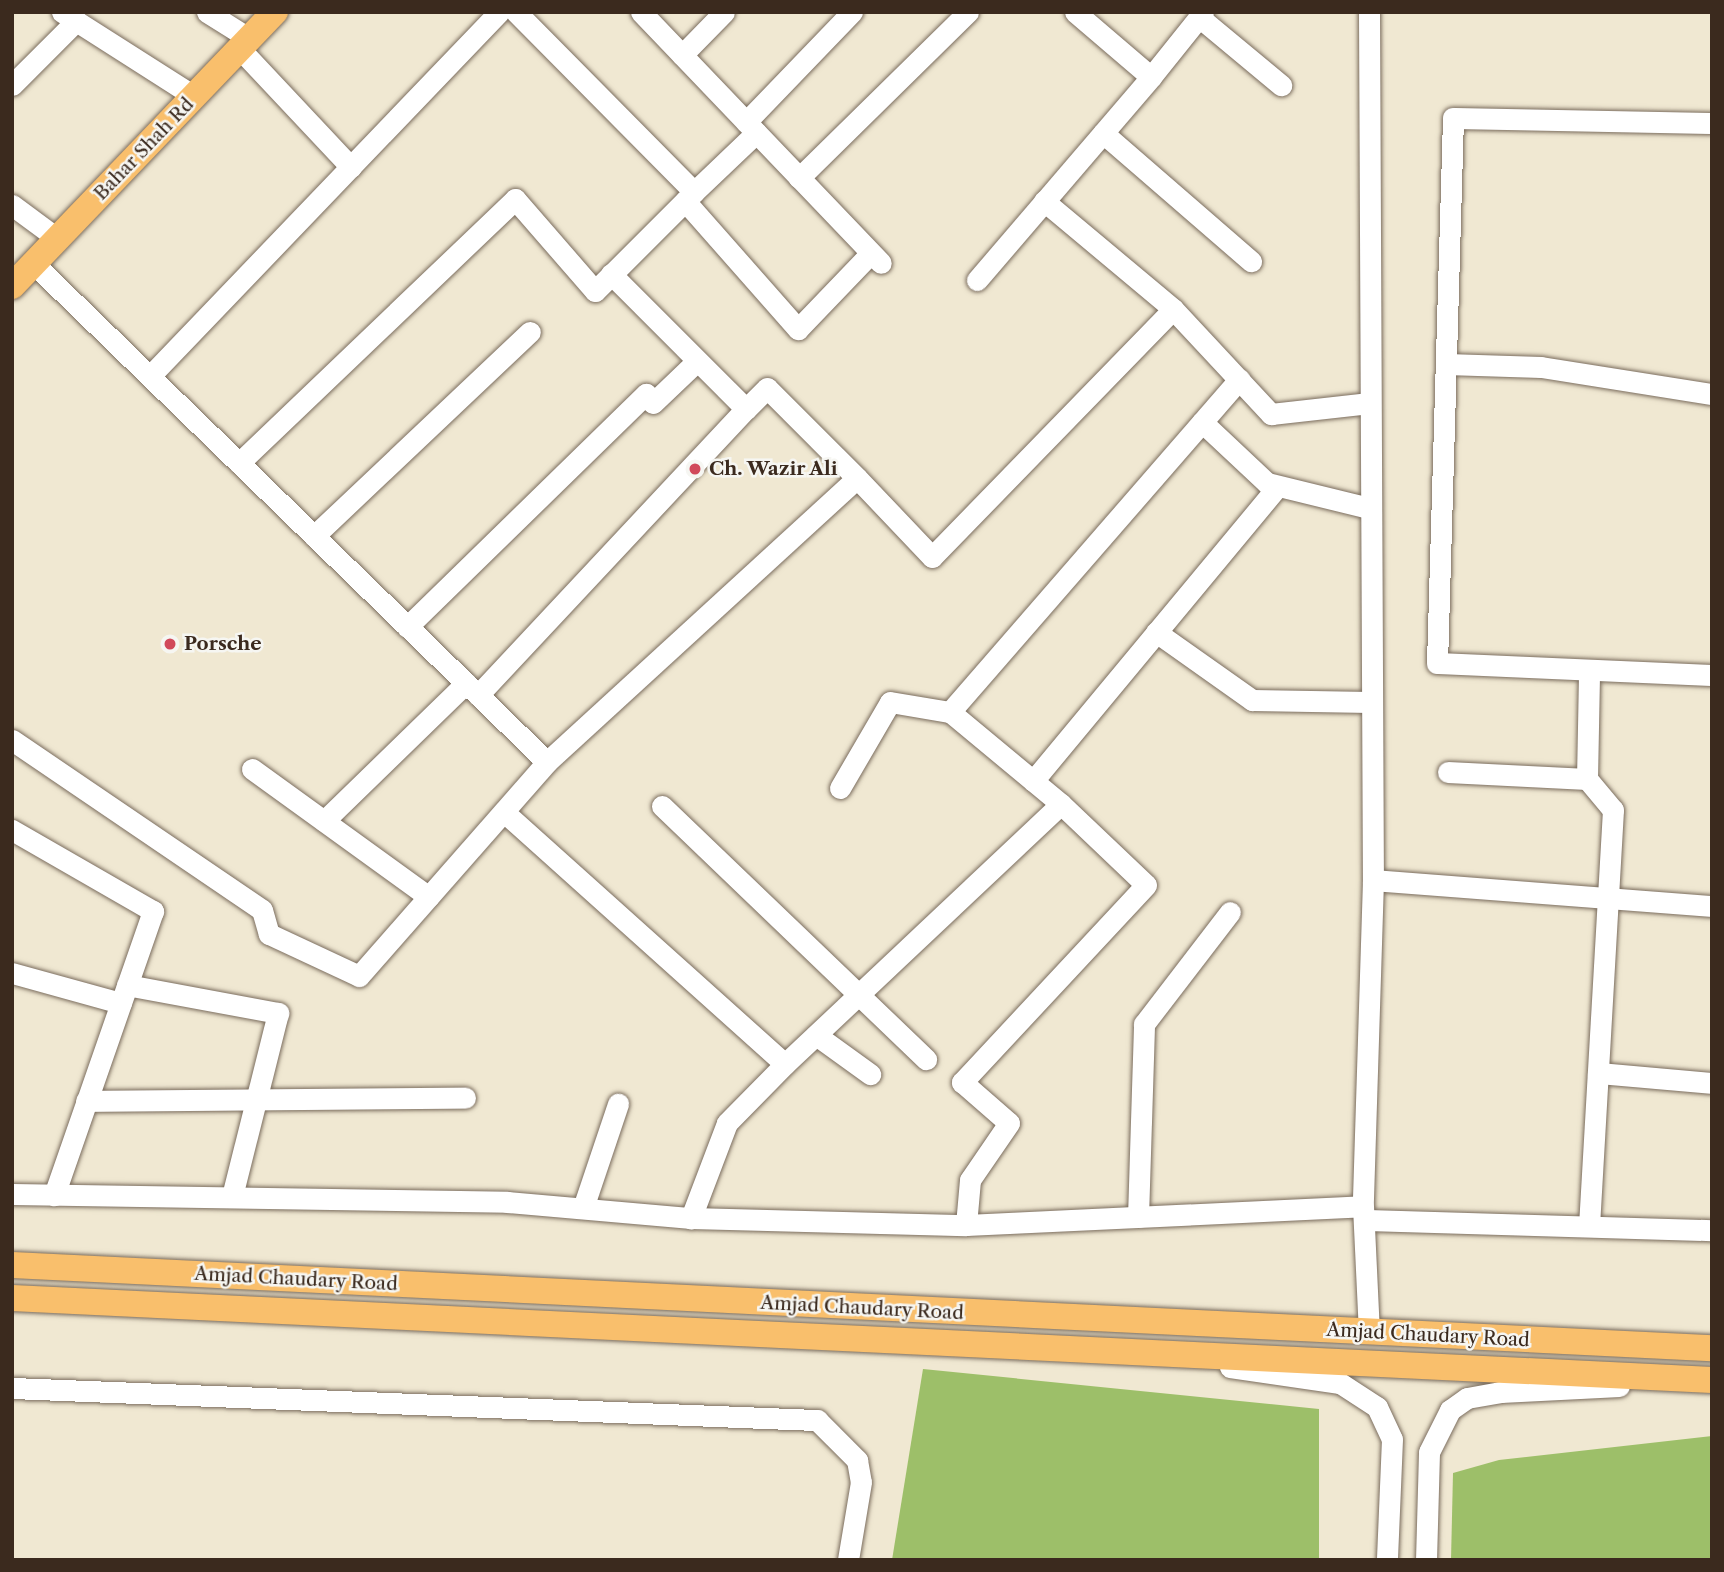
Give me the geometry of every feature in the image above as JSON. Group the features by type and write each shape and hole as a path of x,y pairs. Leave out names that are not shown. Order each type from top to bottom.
{"main road":[{"name":"Bahar Shah Rd","path":"12,286 275,12"},
{"name":"Amjad Chaudary Road","path":"12,1265 1712,1348"},
{"name":"Amjad Chaudary Road","path":"12,1298 1712,1380"}],"street":[{"path":"207,12 245,44 351,167"},
{"path":"150,376 499,12"},
{"path":"516,12 690,197 798,329 876,258 641,12"},
{"path":"682,55 724,12"},
{"path":"239,463 516,199 594,291 690,197 852,12"},
{"path":"799,178 968,12"},
{"path":"1075,12 1151,77"},
{"path":"1368,12 1373,880 1365,1213 1369,1333"},
{"path":"977,280 1201,15 1281,85"},
{"path":"12,85 69,17 194,96"},
{"path":"1712,123 1453,118 1437,663 1712,675"},
{"path":"1103,133 1251,261"},
{"path":"1044,201 1173,309 1271,414 1369,403"},
{"path":"12,205 58,239"},
{"path":"34,264 547,762"},
{"path":"611,274 746,409"},
{"path":"324,821 472,689 767,387 932,557 1173,309"},
{"path":"314,536 530,332"},
{"path":"407,626 646,394 653,403 697,361"},
{"path":"1446,364 1541,367 1712,394"},
{"path":"950,712 1239,379"},
{"path":"1202,422 1277,487 1369,508"},
{"path":"12,740 262,910 270,934 359,976 547,762 857,478"},
{"path":"1033,780 1277,487"},
{"path":"1156,632 1252,700 1370,702"},
{"path":"1588,1226 1613,810 1587,779 1589,670"},
{"path":"840,788 890,702 950,712 1061,804 1146,885 962,1082 1009,1123 970,1180 966,1225"},
{"path":"252,769 429,897"},
{"path":"1448,772 1587,779"},
{"path":"691,1218 727,1123 785,1064 1061,804"},
{"path":"662,806 926,1059"},
{"path":"504,812 785,1064"},
{"path":"12,830 153,911 54,1195"},
{"path":"1373,880 1712,906"},
{"path":"1138,1217 1144,1024 1230,912"},
{"path":"12,973 124,994 278,1013 253,1098 232,1196"},
{"path":"816,1035 870,1074"},
{"path":"1598,1073 1712,1083"},
{"path":"86,1101 465,1098"},
{"path":"584,1205 618,1104"},
{"path":"12,1194 232,1196 584,1205 691,1218 966,1225 1138,1217 1365,1213 1712,1230"},
{"path":"1087,1348 1340,1382 1362,1392 1392,1439 1387,1560"},
{"path":"1426,1560 1429,1452 1435,1430 1467,1398 1712,1380"},
{"path":"12,1388 817,1420 857,1461 862,1482 848,1560"}],"green space":[{"path":"923,1369 1319,1409 1319,1560 892,1560"},
{"path":"1712,1436 1712,1560 1451,1560 1453,1473 1499,1460"}],"place":[{"name":"Ch. Wazir Ali","path":"695,469"},
{"name":"Porsche","path":"170,644"}]}
